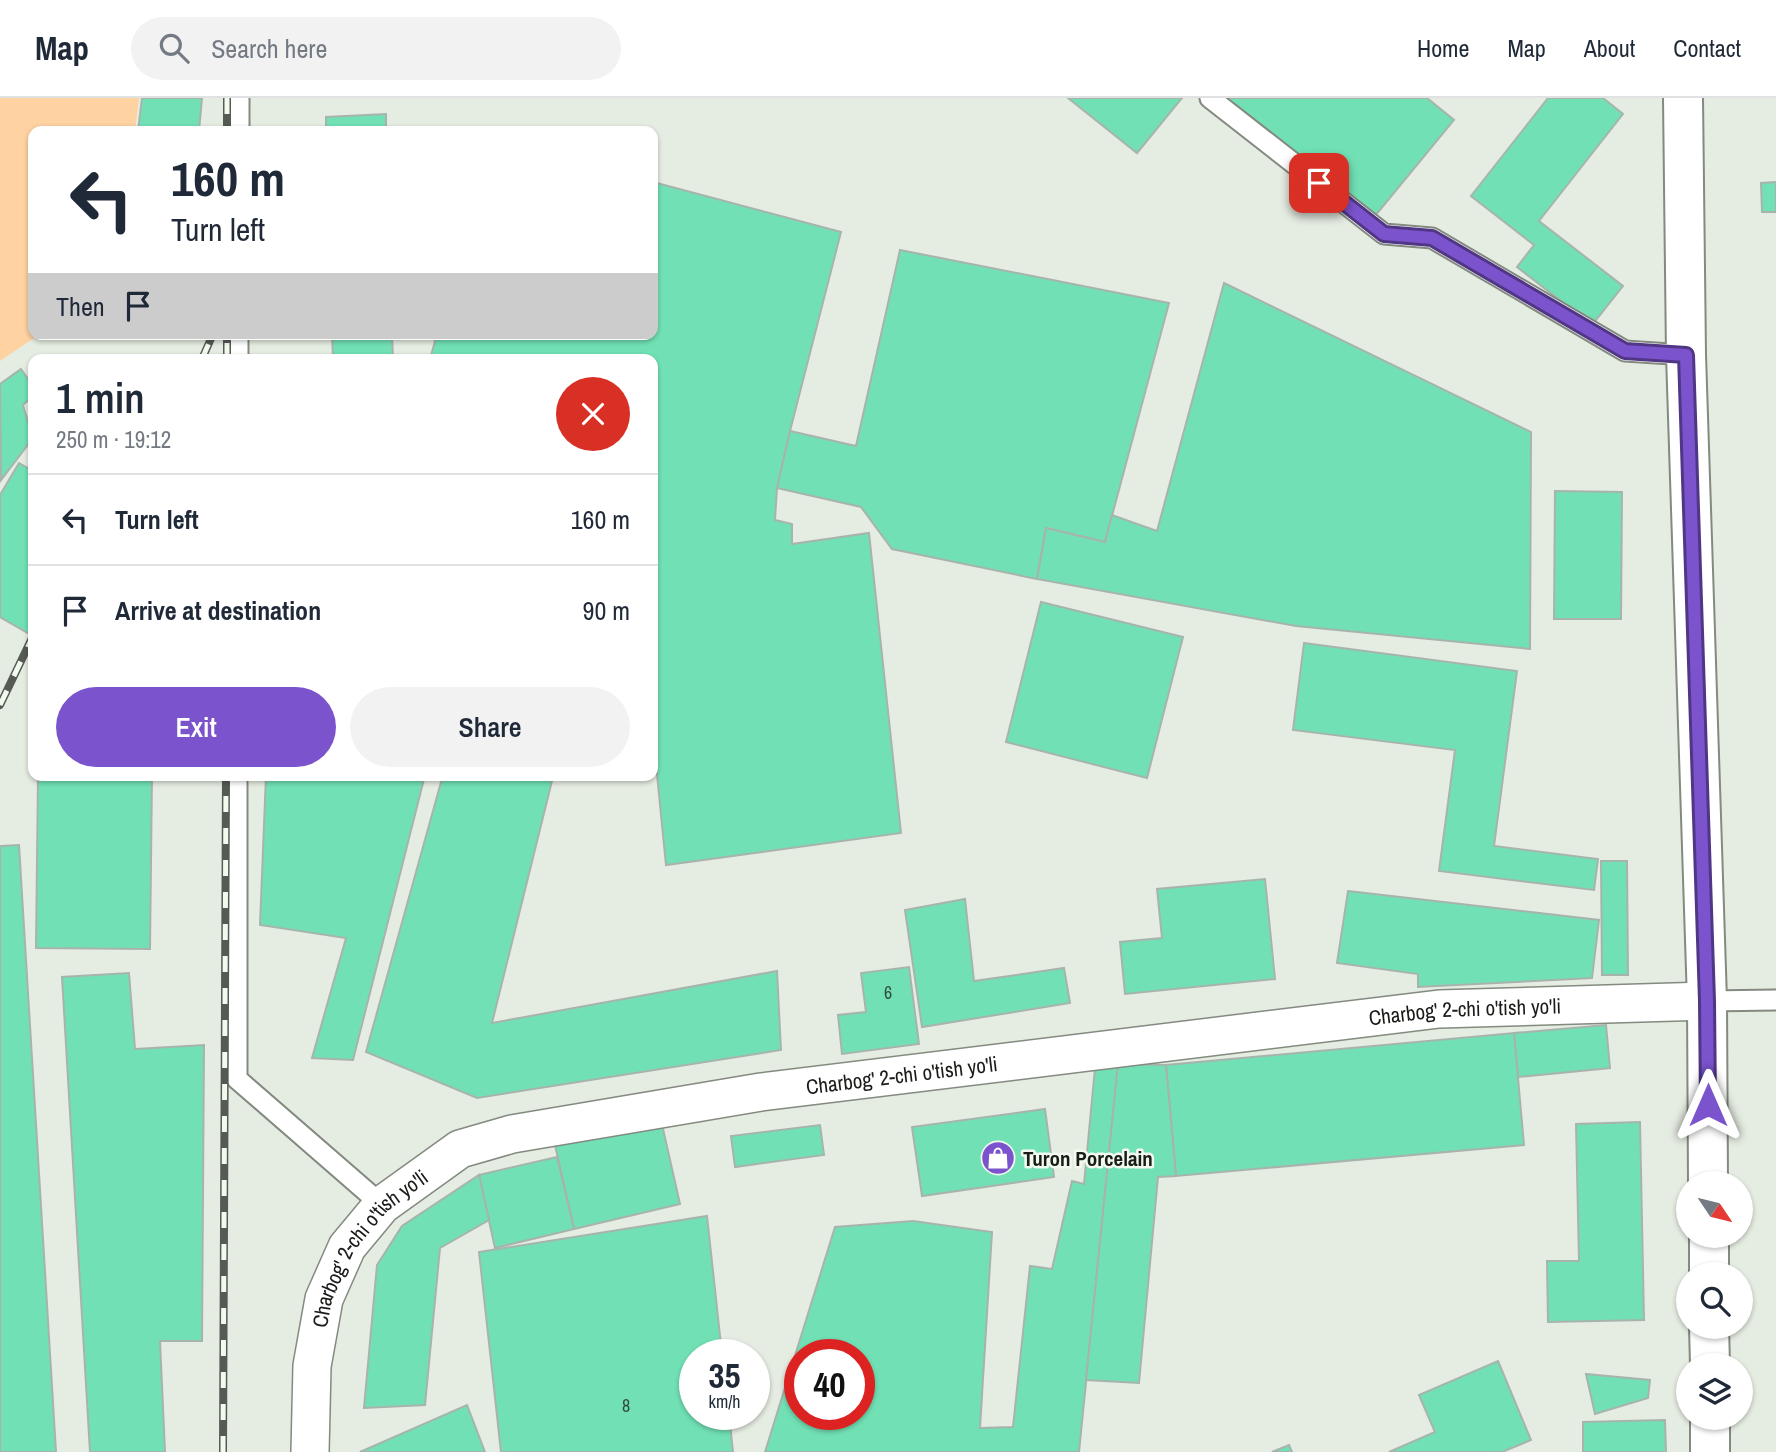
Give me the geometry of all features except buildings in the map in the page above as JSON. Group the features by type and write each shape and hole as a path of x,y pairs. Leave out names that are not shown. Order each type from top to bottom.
{"street":[{"path":"1683,98 1686,355 1707,1001 1708,1171"},
{"name":"Charbog' 2-chi o'tish yo'li","path":"310,1452 312,1366 324,1299 346,1247 382,1205 460,1149 512,1134 761,1092 1439,1009 1707,1001"},
{"path":"1710,1430 1710,1452"}],"lane":[{"path":"239,98 239,126"},
{"path":"1210,98 1384,234 1432,238 1625,351 1686,355"},
{"path":"237,781 237,1079 382,1205"},
{"path":"1707,1001 1776,1000"}],"shaded area":[{"path":"0,98 139,98 136,126 28,126 28,340 31,340 0,361"}],"railway":[{"path":"227,98 227,126"},
{"path":"204,354 210,340"},
{"path":"227,340 227,354"},
{"path":"0,705 28,646"},
{"path":"223,1452 226,781"}],"place":[{"name":"Turon Porcelain","path":"998,1158"}],"route":[{"path":"1319,183 1384,234 1432,238 1625,351 1686,355 1708,1105"}]}
